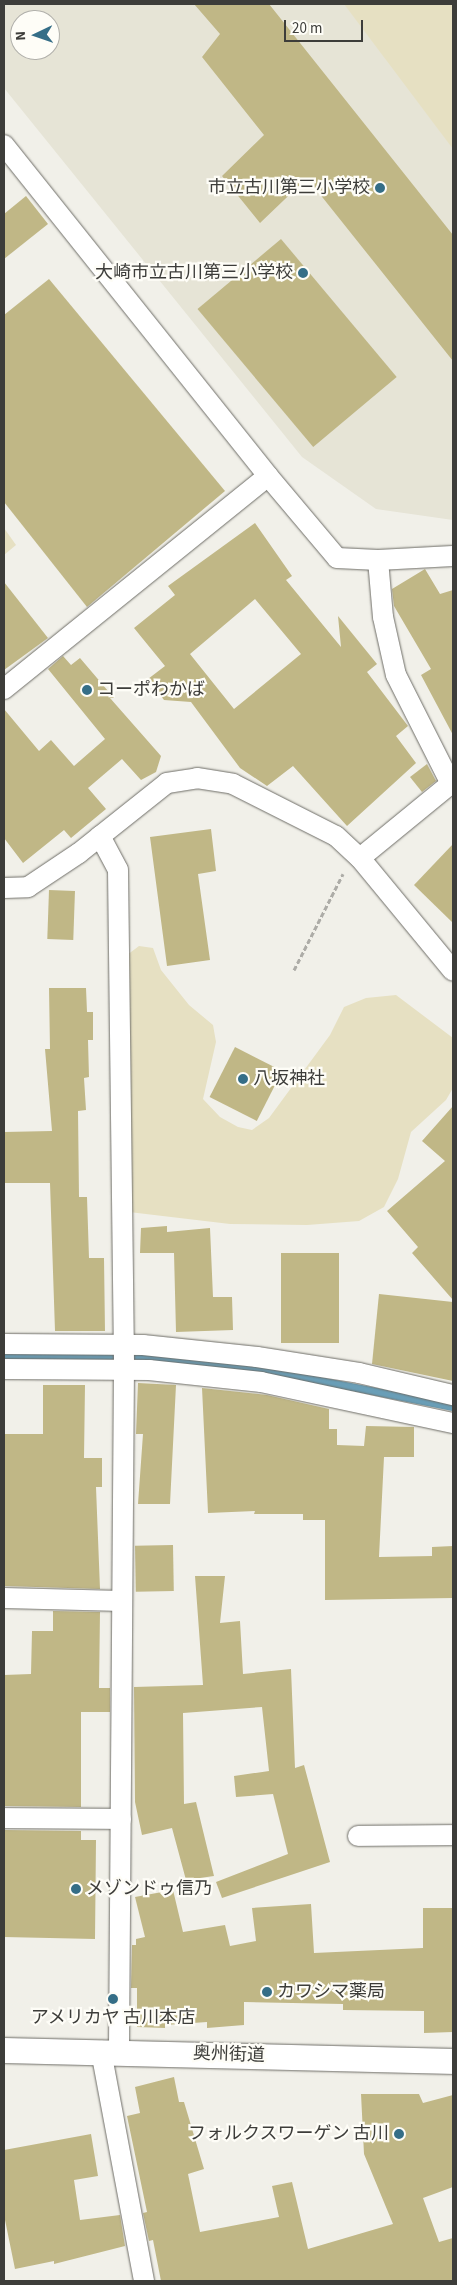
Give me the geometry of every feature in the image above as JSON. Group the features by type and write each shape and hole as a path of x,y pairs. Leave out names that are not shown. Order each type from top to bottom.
{"street":[{"path":"4,145 268,476 337,558 378,560 453,556"},
{"path":"4,689 268,476"},
{"path":"358,856 452,783 396,675 383,617 378,560"},
{"path":"4,888 28,887 100,836 168,783 196,778 233,784 336,836 358,856 453,971"},
{"path":"100,836 118,870 124,1358 120,1820 110,2051 144,2281"},
{"path":"4,1344 124,1358 262,1382 453,1423"},
{"path":"4,1369 124,1358 257,1357 359,1373 453,1395"},
{"path":"4,1598 122,1601"},
{"path":"4,1818 120,1820"},
{"path":"358,1836 453,1836"},
{"name":"奥州街道","path":"4,2050 110,2051 453,2061"}],"path":[{"path":"294,970 358,856"}],"shaded area":[{"name":"大崎市立古川第三小学校","path":"4,4 453,4 453,520 376,509 302,457 4,88"},
{"path":"344,4 453,4 453,149"},
{"path":"4,528 16,545 4,555"},
{"path":"139,946 153,948 161,970 189,1005 213,1025 216,1042 203,1099 220,1117 238,1127 252,1130 269,1118 330,1035 344,1007 366,998 396,995 453,1038 453,1088 446,1100 411,1132 398,1179 384,1207 359,1221 307,1225 230,1224 129,1212 127,955"}],"building":[{"path":"194,4 269,4 453,235 453,361 307,178 260,223 222,176 264,135 202,57 220,34"},
{"path":"26,196 48,224 4,259 4,214"},
{"path":"281,239 397,377 313,447 198,309"},
{"path":"49,279 225,491 87,607 4,502 4,315"},
{"path":"255,523 292,576 286,580 341,647 338,616 377,664 367,672 408,726 396,736 416,763 347,826 293,766 267,786 240,768 191,702 164,700 148,679 165,666 134,628 175,595 168,586","holes":["255,599 301,654 234,709 190,654"]},
{"path":"425,569 440,594 453,590 453,735 421,675 431,669 394,606 392,589"},
{"path":"4,582 48,638 4,670"},
{"path":"63,656 71,665 80,658 114,698 110,698 161,756 156,772 141,780 122,759 88,788 106,809 71,838 64,830 23,863 4,838 4,709 39,751 51,740 74,766 105,739 48,669"},
{"path":"427,764 436,781 422,792 410,777"},
{"path":"211,829 216,871 198,874 210,960 167,966 150,837"},
{"path":"453,844 453,923 414,885"},
{"path":"49,890 75,891 73,940 47,939"},
{"path":"49,988 86,988 87,1012 93,1012 93,1040 88,1040 89,1077 84,1078 86,1110 78,1111 79,1197 87,1197 89,1258 104,1258 105,1331 55,1331 50,1183 4,1183 4,1132 52,1131 45,1049 50,1049"},
{"path":"235,1047 282,1071 257,1121 210,1097"},
{"path":"453,1106 453,1300 412,1253 418,1247 387,1211 445,1161 422,1141"},
{"path":"167,1226 167,1232 210,1228 213,1297 232,1297 233,1330 176,1332 174,1253 140,1253 141,1228"},
{"path":"281,1253 339,1253 339,1343 281,1343"},
{"path":"379,1294 453,1302 453,1381 372,1364"},
{"path":"138,1383 176,1385 170,1504 138,1504 143,1434 136,1434"},
{"path":"43,1385 85,1385 84,1458 102,1458 102,1487 96,1487 100,1589 4,1586 4,1434 43,1434"},
{"path":"202,1388 267,1395 329,1409 329,1429 337,1429 337,1445 364,1446 366,1426 414,1427 414,1457 384,1457 379,1557 432,1556 432,1547 453,1546 453,1598 325,1600 325,1520 303,1520 303,1514 254,1514 255,1511 208,1513"},
{"path":"173,1545 174,1591 136,1592 135,1546"},
{"path":"195,1576 225,1576 220,1623 240,1621 243,1674 291,1669 295,1768 304,1765 330,1862 222,1898 216,1882 288,1854 273,1794 236,1797 234,1776 269,1771 262,1707 183,1713 184,1804 196,1802 214,1876 186,1880 172,1828 142,1835 135,1802 134,1687 203,1685"},
{"path":"53,1611 100,1612 99,1688 110,1688 110,1712 81,1712 81,1807 4,1806 4,1675 31,1674 32,1631 53,1631"},
{"path":"4,1830 81,1831 81,1840 96,1840 95,1939 4,1937"},
{"path":"173,1890 183,1932 225,1925 230,1946 256,1941 252,1908 311,1904 314,1953 423,1948 423,1908 453,1908 453,2032 424,2033 424,2011 343,2010 343,2004 244,2002 244,2025 207,2028 207,2022 165,2025 165,2028 137,2027 137,1988 131,1988 132,1945 136,1945 136,1939 145,1937 135,1897"},
{"path":"174,2077 179,2102 184,2102 204,2169 188,2174 200,2232 279,2217 272,2186 292,2182 308,2249 393,2224 364,2154 361,2094 419,2094 423,2103 453,2095 453,2187 423,2198 439,2242 453,2238 453,2281 161,2281 153,2240 149,2241 143,2213 147,2212 127,2116 140,2113 135,2087"},
{"path":"91,2134 98,2176 74,2180 80,2220 120,2215 125,2246 54,2264 54,2261 15,2269 4,2215 4,2150"}],"waterway":[{"path":"4,1356 157,1359 249,1367 453,1407"}],"place":[{"name":"市立古川第三小学校","path":"380,188"},
{"name":"大崎市立古川第三小学校","path":"303,273"},
{"name":"コーポわかば","path":"87,690"},
{"name":"八坂神社","path":"243,1079"},
{"name":"メゾンドゥ信乃","path":"76,1889"},
{"name":"カワシマ薬局","path":"267,1992"},
{"name":"アメリカヤ 古川本店","path":"113,1999"},
{"name":"フォルクスワーゲン 古川","path":"399,2134"}]}
